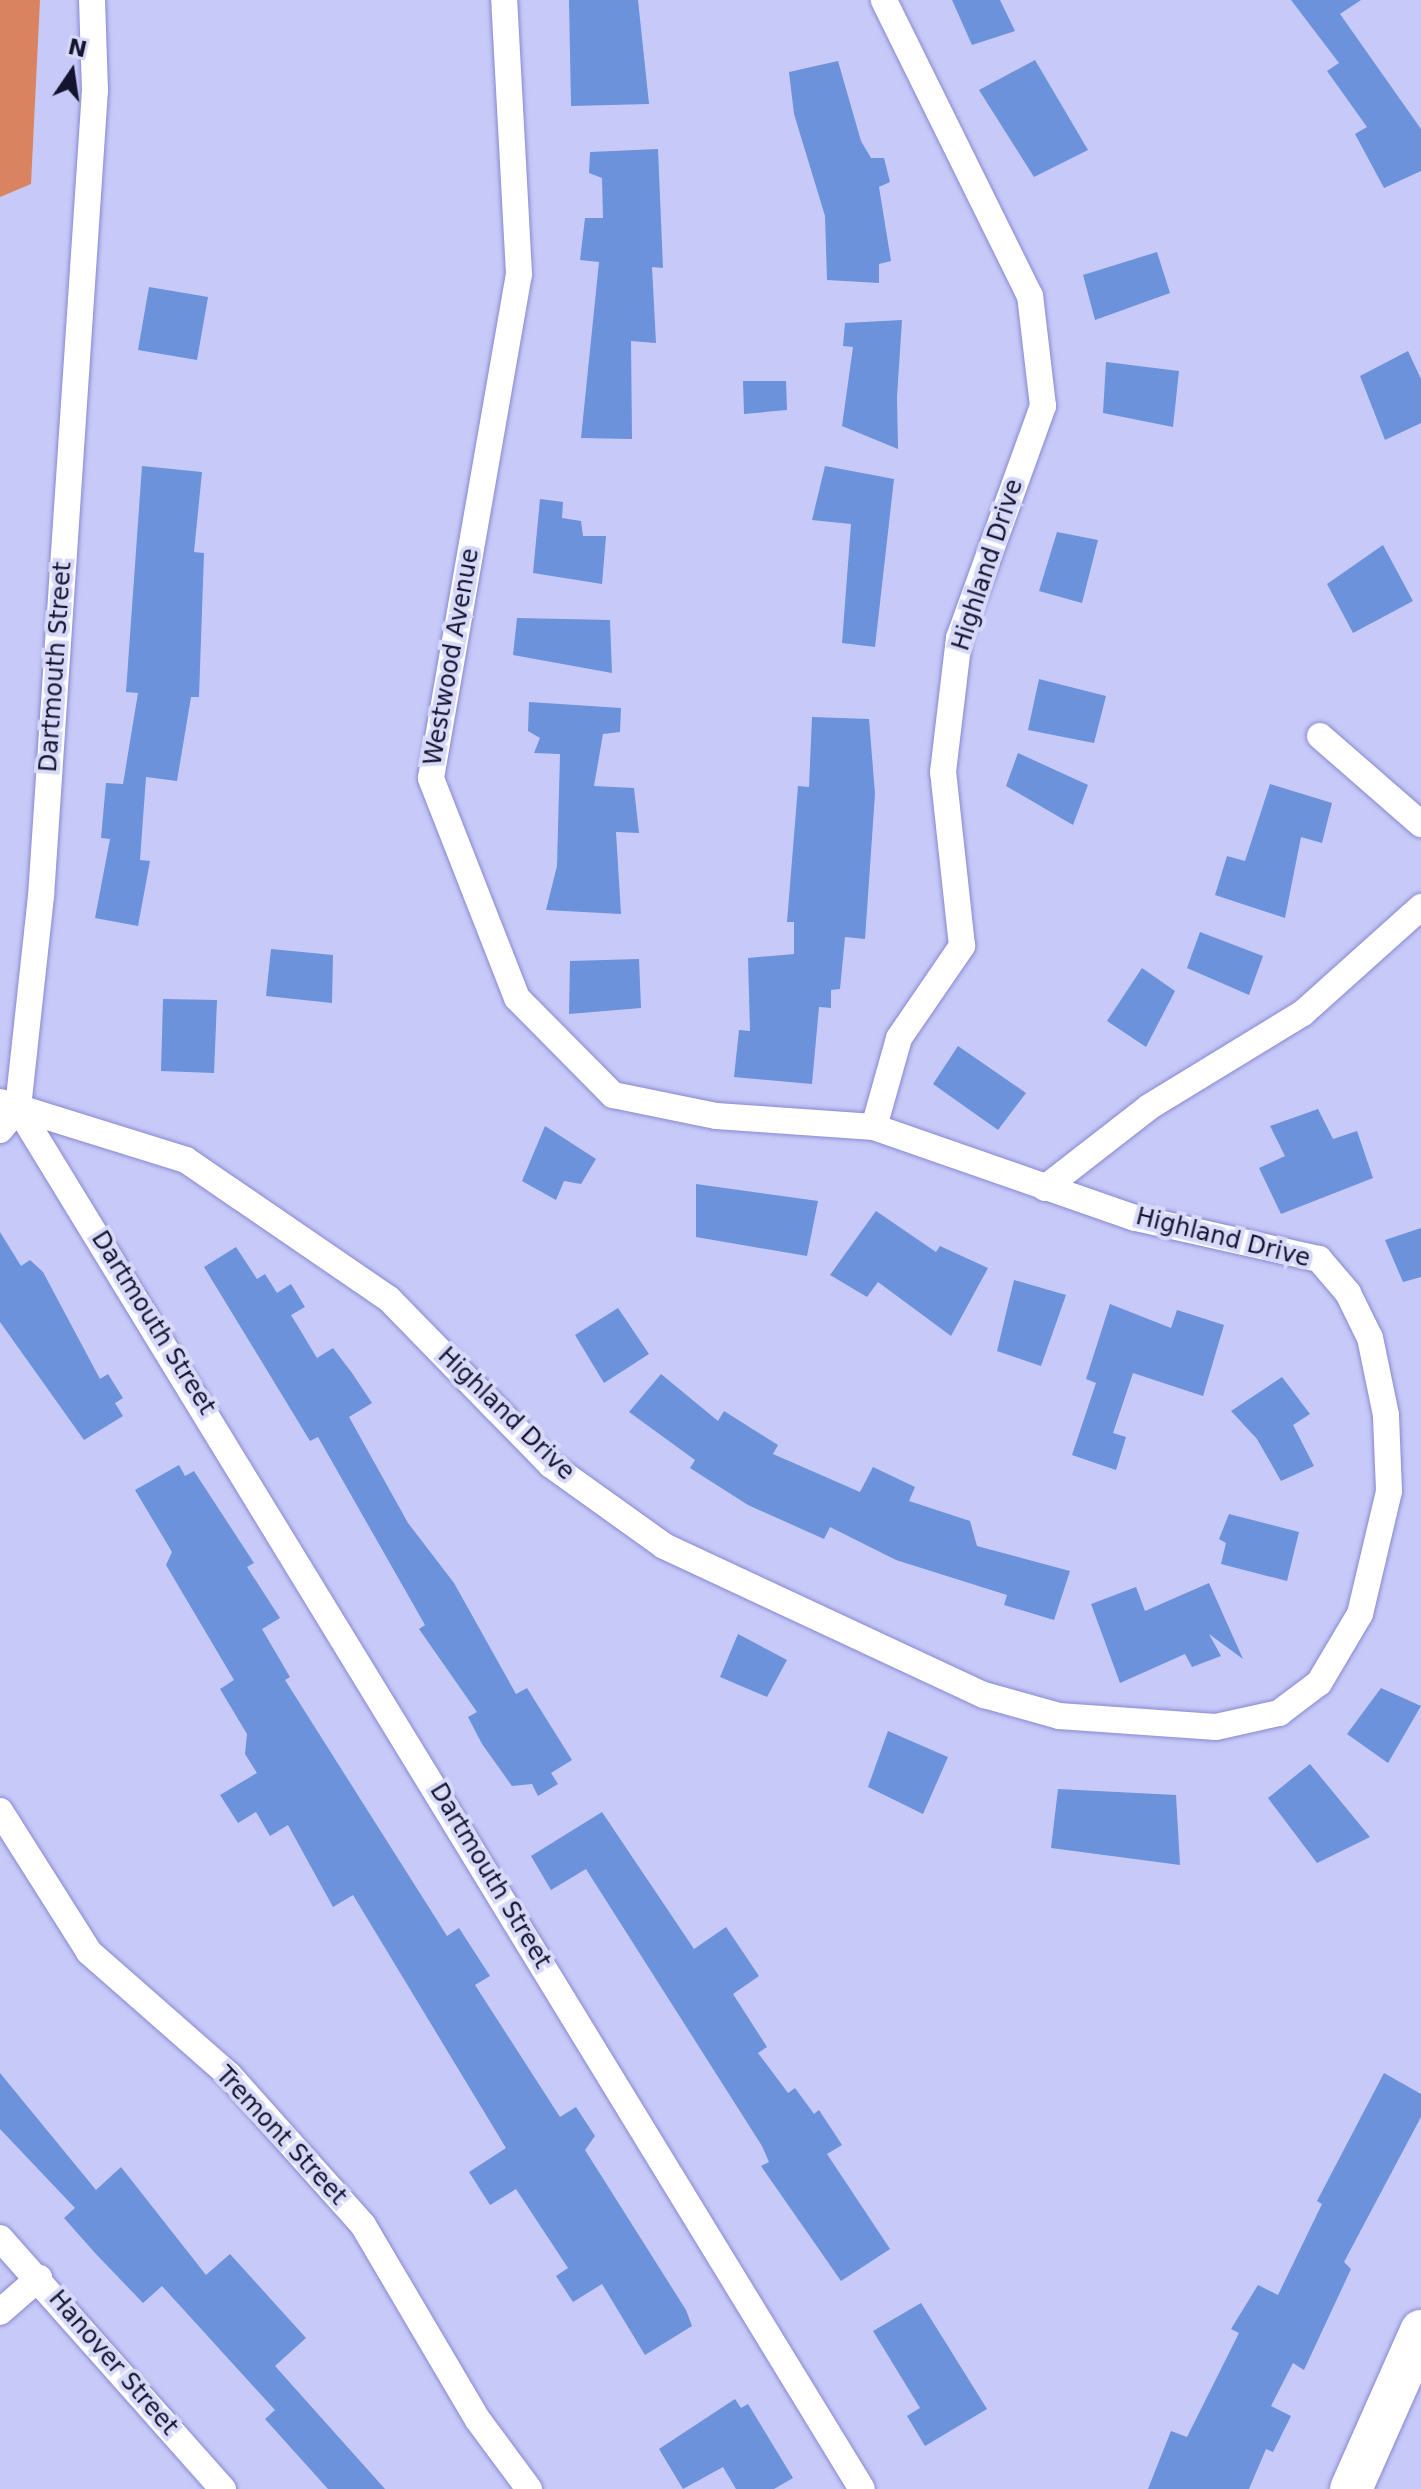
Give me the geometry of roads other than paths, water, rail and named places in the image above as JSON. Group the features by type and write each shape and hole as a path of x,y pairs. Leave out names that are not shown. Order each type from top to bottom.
{"main road":[{"path":"1351,2489 1421,2331"}],"street":[{"name":"Dartmouth Street","path":"92,0 95,90 41,896 6,1102 862,2489"},
{"name":"Westwood Avenue","path":"504,0 519,274 431,778 517,998 613,1095 716,1116 874,1127"},
{"name":"Highland Drive","path":"6,1102 186,1160 389,1299 551,1465 664,1546 736,1583 838,1622 984,1695 1059,1716 1216,1727 1279,1713 1319,1683 1360,1614 1389,1491 1386,1415 1370,1338 1348,1293 1319,1259 1135,1218 874,1127 899,1038 962,946 943,772 959,638 1043,406 1030,296 884,0"},
{"path":"1320,736 1421,824"},
{"path":"1045,1188 1149,1107 1303,1013 1421,907"},
{"path":"0,1130 6,1102"},
{"name":"Tremont Street","path":"0,1811 89,1952 229,2075 363,2225 478,2420 529,2489"},
{"name":"Hanover Street","path":"0,2238 39,2278 223,2489"},
{"path":"0,2312 39,2278"}]}
